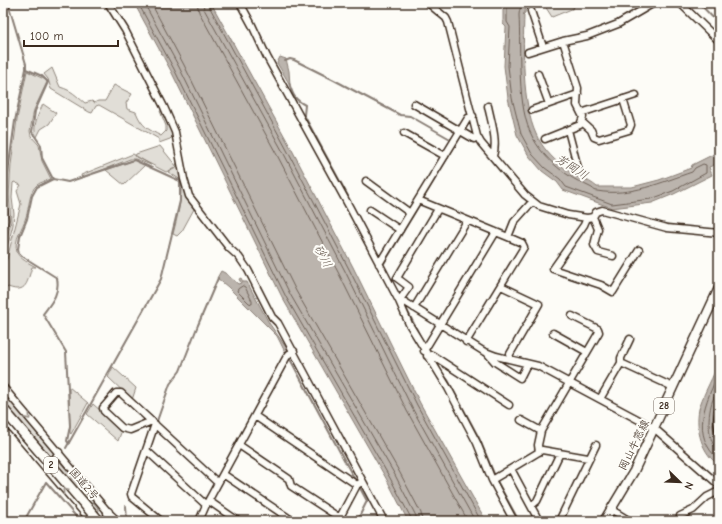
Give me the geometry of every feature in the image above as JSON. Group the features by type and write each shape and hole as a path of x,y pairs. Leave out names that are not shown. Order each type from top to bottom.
{"highway":[{"name":"国道2号","path":"3,408 99,521"}],"main road":[{"name":"岡山牛窓線","path":"604,521 612,510 634,471 719,288"},
{"path":"108,512 109,521"}],"street":[{"path":"108,3 131,43 167,113 176,137 184,179 189,196 248,270 272,317 278,323 294,351 383,520"},
{"path":"240,3 267,57 399,301 409,324 448,388 495,479 514,521"},
{"path":"428,3 446,18 448,22 470,117 481,143 532,202 547,209 590,218 598,229 594,245 598,252 613,256"},
{"path":"528,52 563,41 586,36 618,24 654,3"},
{"path":"684,4 719,41"},
{"path":"531,10 543,47"},
{"path":"544,139 580,125 583,117 577,105 578,88 563,41"},
{"path":"538,74 549,104"},
{"path":"532,110 578,94"},
{"path":"581,113 636,95"},
{"path":"582,122 591,130 594,137 599,140 629,130 631,125 623,99"},
{"path":"414,104 474,139 477,136"},
{"path":"488,106 493,130 493,156"},
{"path":"379,264 410,213 420,201 444,156 462,132 470,117"},
{"path":"568,130 579,172"},
{"path":"404,134 444,156"},
{"path":"366,181 410,213"},
{"path":"420,201 522,243 524,247 466,342"},
{"path":"508,237 514,222 532,202"},
{"path":"399,301 409,286 397,278 438,209"},
{"path":"370,210 400,230"},
{"path":"639,250 613,292 601,285 553,269 584,225 596,212 602,210 667,228 719,233"},
{"path":"414,308 467,221"},
{"path":"426,353 440,324 496,232"},
{"path":"501,286 539,304 510,354 509,359"},
{"path":"399,301 405,302 466,342 488,354 538,366 654,428 719,485"},
{"path":"539,452 538,445 541,432 598,332 598,329 572,316"},
{"path":"553,333 587,352"},
{"path":"600,399 621,363 621,358 630,339"},
{"path":"199,521 207,503 286,358 294,351"},
{"path":"426,353 509,405"},
{"path":"488,354 495,362 520,378 527,364"},
{"path":"621,363 673,387"},
{"path":"3,387 108,512 118,521"},
{"path":"153,422 130,430 122,428 104,411 103,408 116,393 121,393 153,422 218,483"},
{"path":"719,409 717,421 719,432"},
{"path":"255,416 357,485"},
{"path":"3,418 91,521"},
{"path":"521,420 541,432"},
{"path":"153,422 146,450 131,494 132,498 161,521"},
{"path":"239,445 289,479 292,486 339,519 357,485 362,480"},
{"path":"560,521 588,458 596,445"},
{"path":"146,450 207,503 238,521"},
{"path":"495,479 542,450 588,458"},
{"path":"48,471 59,452"},
{"path":"531,506 537,501 560,453"},
{"path":"511,469 539,521"},
{"path":"223,474 294,521"},
{"path":"680,521 680,516 693,510 707,497 719,491"},
{"path":"612,510 630,521"}],"shaded area":[{"path":"543,3 571,3 574,8 552,17"},
{"path":"52,68 60,87 71,92 85,103 92,101 94,103 98,101 105,101 114,85 132,94 126,103 127,109 136,112 146,127 161,136 166,131 166,126 160,111 163,110 173,136 170,139 159,143 159,139 99,105 96,106 92,113 89,112 51,89 48,79 44,74"},
{"path":"27,71 47,82 34,110 30,131 31,136 39,145 42,161 51,179 38,184 32,191 26,217 16,243 18,255 36,267 32,267 27,282 23,288 14,289 8,287 3,291 3,264 7,259 21,204 17,191 21,185 14,182 12,198 14,214 13,225 3,262 3,255 11,221 9,195 11,165 17,119"},
{"path":"43,104 56,113 49,124 41,129 37,137 35,133 35,125"},
{"path":"160,146 177,167 166,172 135,156 136,154"},
{"path":"133,154 151,165 135,159 130,159 82,178 81,175"},
{"path":"135,160 145,165 124,185 106,170"},
{"path":"179,163 186,193 194,209 182,231 177,236 173,234 180,201 181,180 168,172 178,167 176,164"},
{"path":"113,367 136,388 132,400 108,377"},
{"path":"69,387 88,403 71,434 70,433"},
{"path":"3,390 55,451 51,458 3,402"},
{"path":"93,404 122,430 118,441 87,414"},
{"path":"60,462 98,508 98,513 58,465"}],"water":[{"name":"砂川","path":"134,3 211,3 291,148 353,267 420,403 486,521 408,521 387,480 283,299 171,71"},
{"path":"503,3 526,3 525,13 523,14 524,76 531,122 538,138 547,152 563,167 597,187 632,187 659,180 691,168 692,165 714,154 716,156 719,155 719,163 709,167 712,175 652,203 612,208 563,190 557,182 542,171 529,156 517,135 508,98 504,66 506,27 503,24"},
{"path":"280,57 286,59 290,85 277,63"},
{"path":"221,271 238,284 241,283 239,279 241,278 243,282 247,282 269,323 288,350 285,352 277,336 217,278"},
{"path":"719,365 719,395 713,412 713,427 717,444 719,446 719,465 704,448 699,433 698,417 702,399"}],"waterway":[{"path":"3,246 9,220 6,197 9,164 15,121 26,69 26,64 8,3"},
{"path":"423,3 428,7"},
{"path":"699,3 719,24"},
{"path":"285,61 290,59 294,60 400,115 410,116 452,140"},
{"path":"26,69 42,76 48,82 35,111 32,132 41,145 42,158 53,179 68,182 134,160 180,181 180,201 161,279 66,448"},
{"path":"289,83 294,96 298,101 305,105 304,115 348,196"},
{"path":"383,265 470,121 466,105"},
{"path":"53,179 37,187 32,196 27,219 20,236 18,249 22,256 57,278 58,283 56,293 43,314 66,352 70,426 67,441 69,444"},
{"path":"157,421 170,384 180,371 218,278"},
{"path":"407,310 424,344"},
{"path":"290,359 355,480"},
{"path":"440,370 448,380 479,438 497,481 519,521"},
{"path":"55,467 59,461"},
{"path":"46,482 80,521"},
{"path":"24,521 46,482"},
{"path":"357,521 367,501 360,488"},
{"path":"126,506 127,521"}],"water label":[{"name":"芳岡川","path":"572,167"}]}
